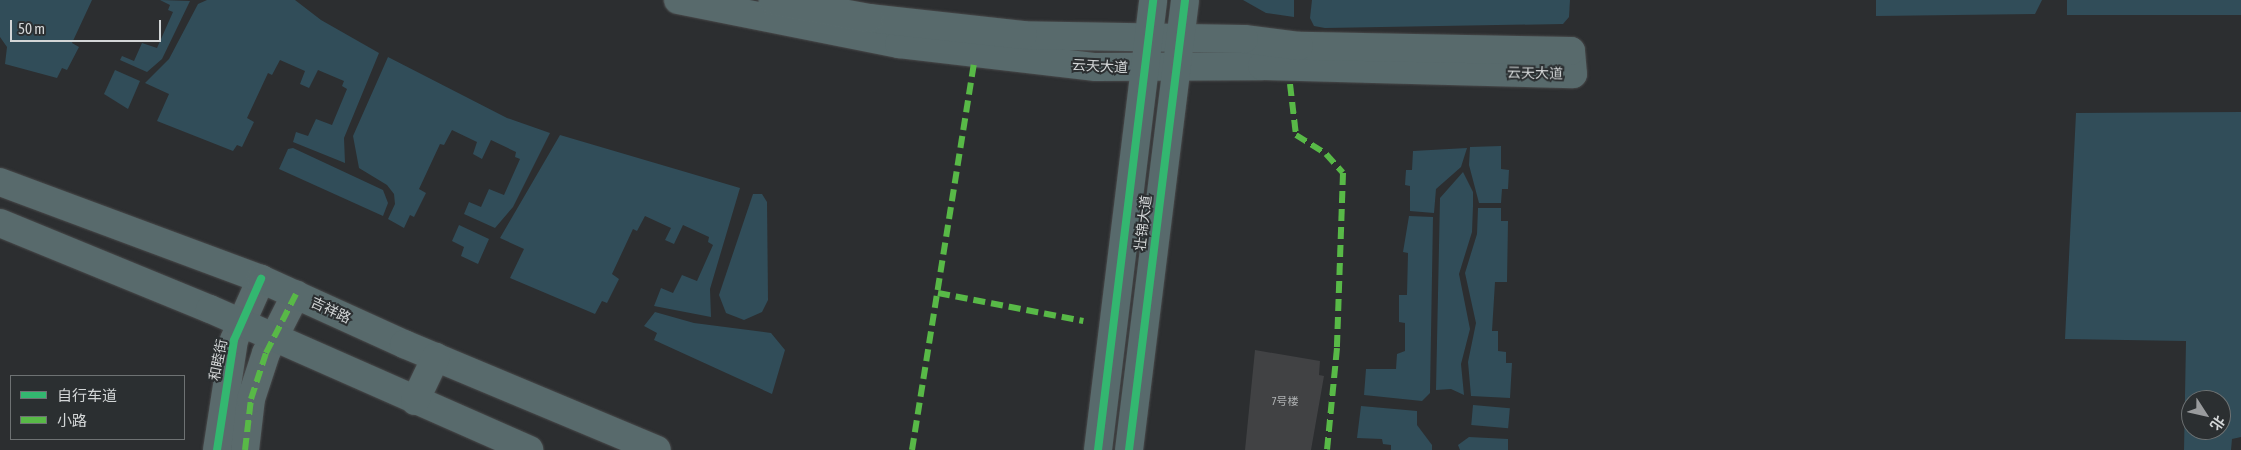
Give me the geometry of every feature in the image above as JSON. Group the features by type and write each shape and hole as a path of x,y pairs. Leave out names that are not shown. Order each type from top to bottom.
{"main road":[{"name":"云天大道","path":"678,0 899,44 1096,68 1262,66 1572,74 1570,51 1299,46 1180,37 1023,35 869,18 773,0"},
{"name":"壮锦大道","path":"1098,450 1143,67 1153,0"},
{"name":"壮锦大道","path":"1129,450 1175,68 1185,0"},
{"name":"吉祥路","path":"0,182 261,279 436,357 657,450"},
{"path":"0,223 240,322 274,339 529,450"},
{"path":"415,401 436,357"}],"street":[{"name":"和睦街","path":"216,450 240,322 261,279"},
{"path":"246,450 251,399 274,339 296,294"}],"shaded area":[{"path":"0,0 92,0 72,43 79,47 67,70 62,68 57,78 5,64 7,47 0,37"},
{"path":"160,0 190,1 162,59 147,72 120,60 122,56 134,61 142,43 157,48 173,12 168,10 170,5"},
{"path":"207,0 295,0 321,20 379,53 344,138 345,163 293,142 296,132 308,136 316,119 332,125 347,89 342,86 344,81 318,70 309,88 300,84 305,71 280,60 272,75 268,73 247,118 254,122 242,147 237,145 233,151 157,121 169,94 145,83 169,59 198,4"},
{"path":"1243,0 1294,0 1294,17 1266,13"},
{"path":"1312,0 1570,0 1569,17 1563,24 1325,28 1314,26 1310,18"},
{"path":"1876,0 2042,0 2035,14 1876,16"},
{"path":"2067,0 2241,0 2241,15 2067,15"},
{"path":"388,57 507,118 550,133 513,207 495,228 464,214 469,202 481,207 489,189 504,195 520,159 515,157 516,152 491,140 482,159 473,154 477,142 452,130 444,145 440,144 419,189 426,193 414,217 410,215 404,228 388,219 395,204 394,194 387,185 359,168 353,136"},
{"path":"115,70 140,81 128,109 104,94"},
{"path":"2241,112 2241,437 2232,439 2231,450 2184,450 2184,440 2231,440 2231,390 2185,390 2186,341 2065,339 2076,113"},
{"path":"560,135 740,188 710,289 711,317 654,306 661,288 673,293 682,275 697,281 713,245 708,242 709,237 683,225 674,244 665,240 671,228 645,216 637,231 633,229 612,274 619,279 607,303 602,301 595,314 510,278 524,249 500,238"},
{"path":"1501,146 1501,169 1509,170 1508,189 1502,189 1501,203 1479,203 1469,165 1470,147"},
{"path":"293,148 383,190 388,203 383,216 279,169 288,149"},
{"path":"1467,148 1461,167 1436,189 1434,213 1410,211 1410,186 1405,185 1406,170 1412,170 1413,151"},
{"path":"1463,172 1473,192 1472,232 1459,274 1470,329 1461,364 1464,395 1451,389 1436,390 1440,198"},
{"path":"753,194 762,194 767,202 768,300 762,312 744,320 726,313 719,295"},
{"path":"1478,208 1501,208 1501,221 1508,221 1507,282 1495,282 1492,331 1498,331 1498,351 1506,352 1506,363 1512,363 1510,398 1471,396 1468,362 1476,323 1465,273 1477,234"},
{"path":"1409,216 1433,217 1430,393 1422,401 1364,395 1366,369 1396,369 1397,354 1405,351 1405,323 1399,322 1399,295 1407,295 1408,253 1403,252"},
{"path":"459,225 489,239 478,264 461,256 464,247 452,241"},
{"path":"655,312 694,323 771,333 785,350 772,394 654,340 657,333 644,326"},
{"path":"1473,405 1510,408 1508,428 1471,425"},
{"path":"1361,406 1417,411 1417,425 1432,445 1432,450 1391,450 1391,445 1383,444 1382,439 1357,438"},
{"path":"1469,437 1508,439 1508,450 1460,450 1458,445"}],"building":[{"path":"1255,350 1320,361 1319,375 1324,376 1311,450 1245,450"}],"marked path":[{"path":"912,450 974,64"},
{"path":"1290,84 1296,135 1326,154 1343,173 1337,348 1327,450"},
{"path":"938,293 1083,321"},
{"path":"245,450 251,399 266,353 296,294"}],"cycle path":[{"path":"1098,450 1153,0"},
{"path":"1129,450 1185,0"},
{"path":"217,450 234,340 261,279"}]}
